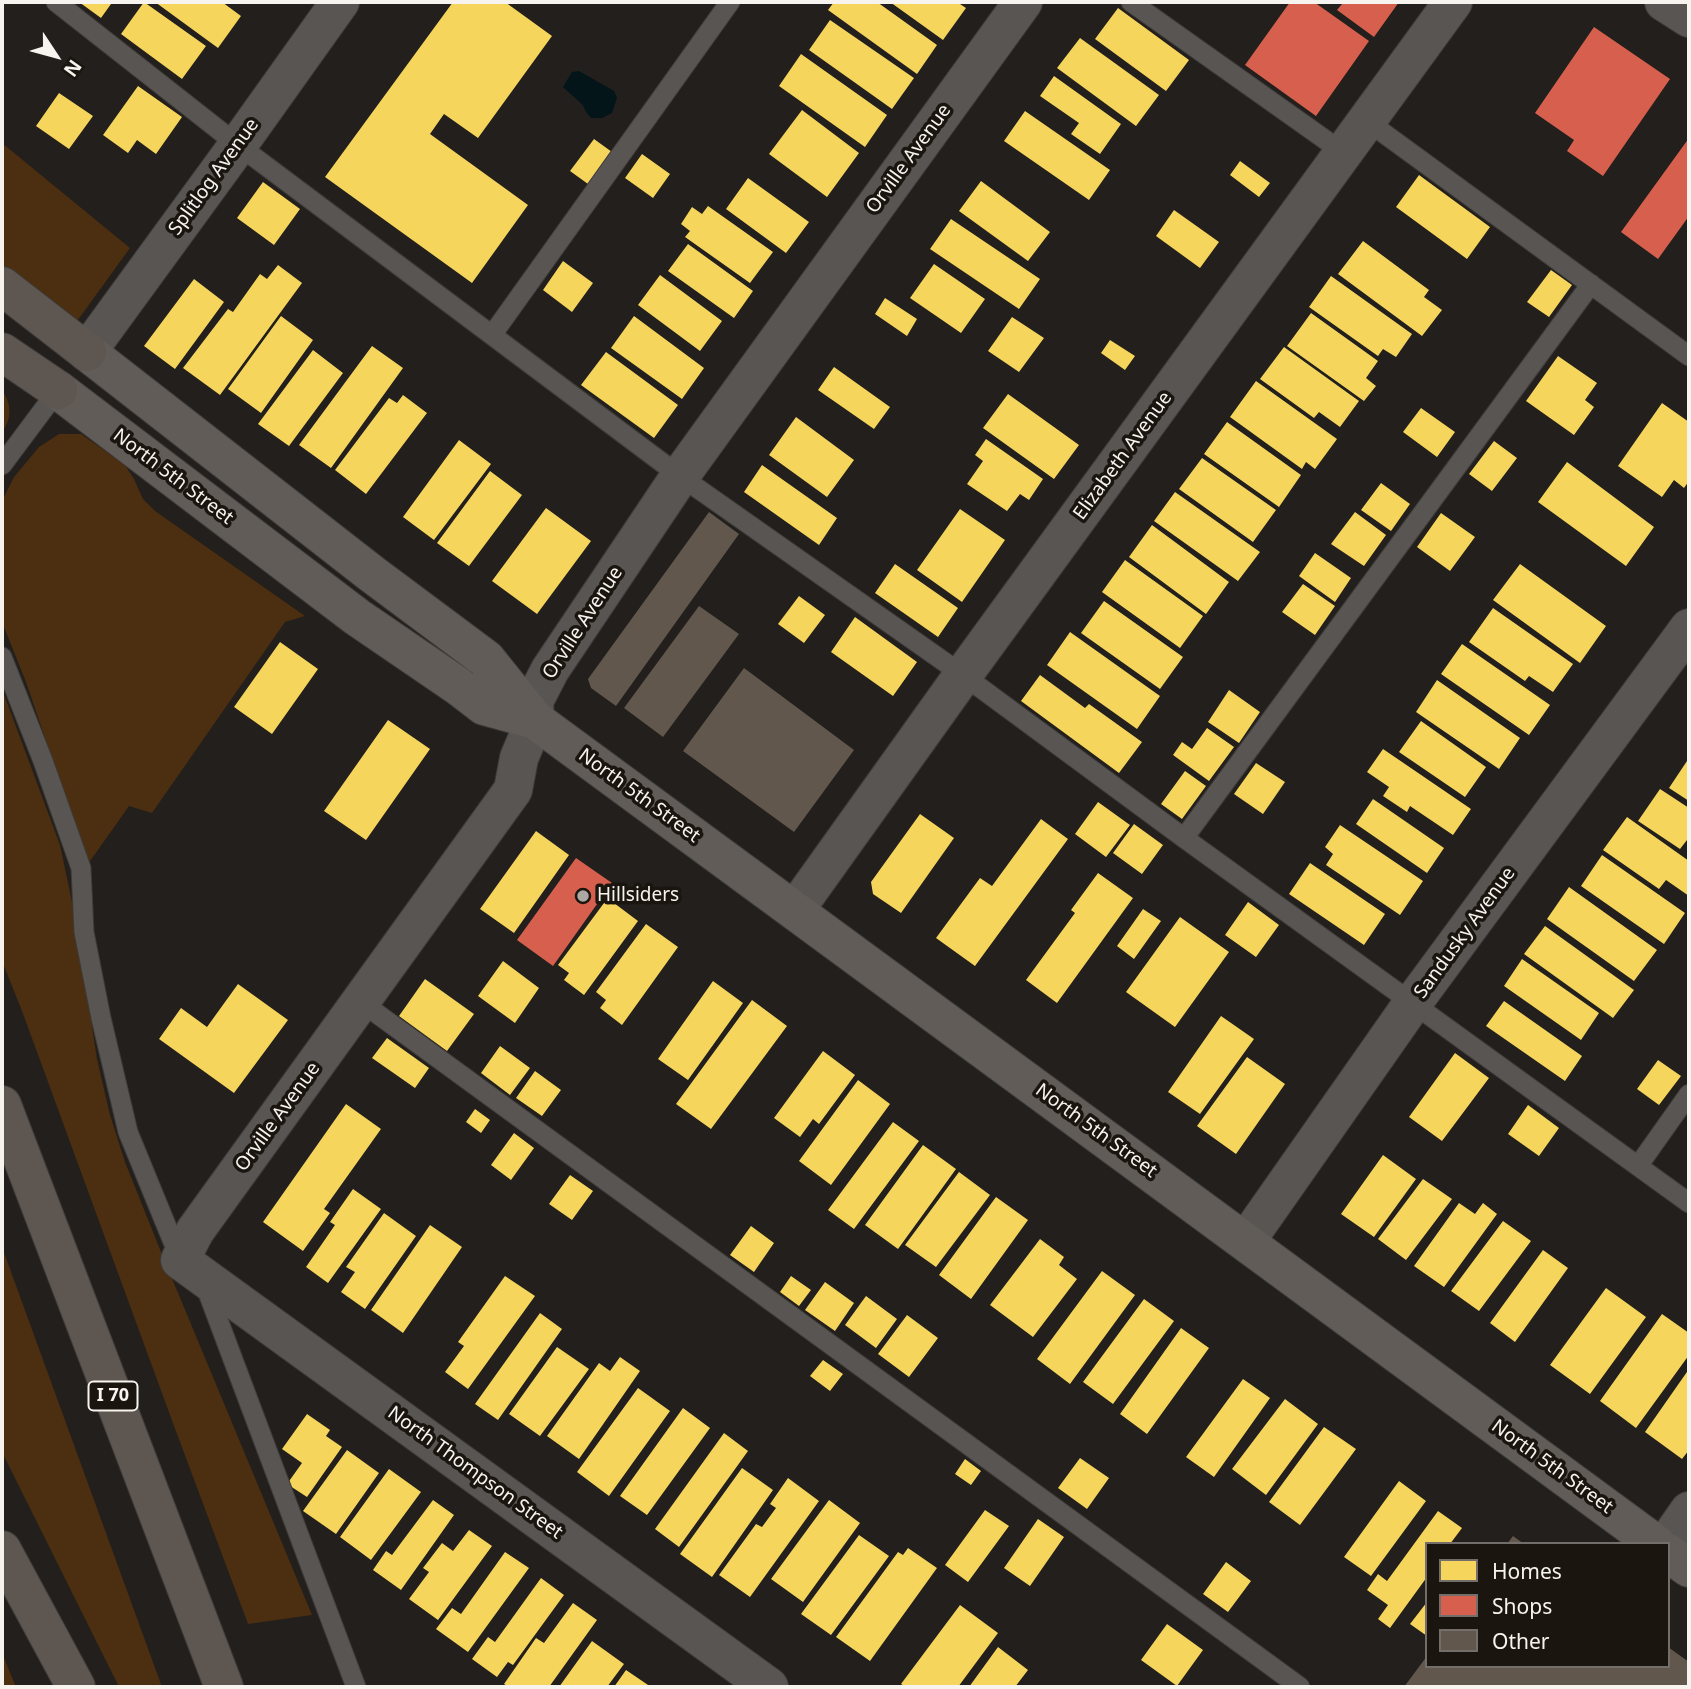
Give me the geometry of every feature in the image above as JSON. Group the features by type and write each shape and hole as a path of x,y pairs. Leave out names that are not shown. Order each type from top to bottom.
{"highway":[{"path":"2,286 87,352"},
{"path":"2,352 58,390"},
{"name":"I 70","path":"2,1105 224,1687"},
{"path":"2,1550 76,1687"},
{"path":"2,1558 51,1687"}],"main road":[{"name":"North 5th Street","path":"87,352 486,659 535,720 1653,1542"},
{"name":"North 5th Street","path":"58,390 357,617 484,706 535,720"},
{"path":"1670,1555 1689,1569"}],"street":[{"name":"Splitlog Avenue","path":"87,352 340,2"},
{"name":"Orville Avenue","path":"190,1266 195,1231 513,790 519,758 535,720 534,701 550,670 680,476 1023,2"},
{"name":"Elizabeth Avenue","path":"794,910 1453,2"},
{"path":"1664,2 1689,18"},
{"name":"Sandusky Avenue","path":"1246,1241 1412,1004 1689,628"},
{"name":"North Thompson Street","path":"190,1266 769,1687"},
{"path":"1667,1542 1689,1511"}],"lane":[{"path":"56,2 238,145 680,476 963,675 1689,1203"},
{"path":"492,335 730,2"},
{"path":"1131,2 1344,153"},
{"path":"1367,121 1689,356"},
{"path":"1184,838 1591,284"},
{"path":"2,465 58,390"},
{"path":"2,657 43,761 80,868 84,932 128,1132 190,1266 356,1687"},
{"path":"361,1002 1300,1687"},
{"path":"1639,1166 1689,1094"}],"shaded area":[{"path":"579,71 614,91 617,98 612,113 602,118 591,118 583,105 563,87 572,72"},
{"path":"2,143 130,248 75,324 2,265"},
{"path":"2,390 8,401 9,411 8,422 2,432"},
{"path":"59,434 81,434 125,465 143,499 155,511 305,616 285,622 152,813 129,806 88,864 26,682 2,622 2,501 14,477 39,447"},
{"path":"2,689 60,845 75,916 97,1059 110,1115 125,1162 312,1615 248,1624 2,961"},
{"path":"2,1247 162,1687 119,1687 2,1452"},
{"path":"2,1653 16,1687 2,1687"}],"building: Homes":[{"path":"79,2 107,2 111,4 101,18"},
{"path":"144,2 206,46 182,79 121,34"},
{"path":"155,2 222,2 241,16 218,48"},
{"path":"453,2 505,2 552,36 478,138 444,114 430,134 528,205 472,283 325,177"},
{"path":"834,2 877,2 937,45 917,74 828,10"},
{"path":"890,2 957,2 966,8 943,40"},
{"path":"1118,8 1189,60 1166,91 1095,39"},
{"path":"830,20 914,78 892,109 809,50"},
{"path":"1080,38 1159,95 1136,126 1057,68"},
{"path":"801,54 887,115 865,147 779,86"},
{"path":"1054,76 1121,124 1100,154 1071,134 1079,123 1040,96"},
{"path":"138,86 182,117 156,154 137,140 128,153 103,135"},
{"path":"59,93 93,116 69,149 36,126"},
{"path":"802,110 859,153 827,197 769,154"},
{"path":"1025,111 1110,170 1089,200 1004,141"},
{"path":"594,139 612,152 588,184 570,171"},
{"path":"642,154 670,174 653,198 625,178"},
{"path":"1240,161 1270,183 1259,197 1230,175"},
{"path":"1419,175 1490,227 1467,259 1396,207"},
{"path":"748,178 809,222 786,253 726,209"},
{"path":"981,181 1050,232 1028,261 959,211"},
{"path":"263,182 300,209 274,245 237,218"},
{"path":"708,206 773,252 750,283 685,237 690,231 681,224 692,207 702,214"},
{"path":"1174,210 1219,242 1200,268 1156,236"},
{"path":"951,219 1040,279 1019,309 930,249"},
{"path":"1363,241 1429,290 1424,297 1442,310 1422,336 1338,274"},
{"path":"688,244 753,291 734,318 668,271"},
{"path":"563,261 593,283 572,312 543,290"},
{"path":"934,264 985,299 961,333 910,298"},
{"path":"278,265 302,283 220,395 183,368 228,309 233,312 260,274 267,279"},
{"path":"1551,270 1572,285 1549,317 1527,302"},
{"path":"660,275 722,321 700,351 638,305"},
{"path":"1331,276 1412,334 1396,357 1383,349 1378,356 1309,307"},
{"path":"194,279 224,302 175,369 144,346"},
{"path":"885,298 917,319 907,336 875,314"},
{"path":"1311,313 1378,361 1366,378 1376,386 1364,401 1287,346"},
{"path":"281,316 313,340 261,413 228,389"},
{"path":"634,316 704,368 682,399 611,348"},
{"path":"1012,317 1044,338 1019,372 988,351"},
{"path":"1110,340 1135,356 1125,370 1101,353"},
{"path":"372,346 403,368 331,468 299,445"},
{"path":"1284,347 1359,401 1340,427 1319,412 1314,418 1260,379"},
{"path":"313,350 343,373 289,446 258,424"},
{"path":"606,352 678,405 654,438 581,385"},
{"path":"1558,356 1597,383 1585,400 1594,407 1574,435 1526,401"},
{"path":"834,367 890,407 874,429 818,390"},
{"path":"1256,381 1337,439 1315,469 1306,462 1302,469 1230,417"},
{"path":"1008,394 1079,445 1054,479 983,428"},
{"path":"403,395 427,413 366,494 335,470 389,398 397,403"},
{"path":"1662,403 1689,422 1689,481 1684,488 1674,480 1662,497 1618,466"},
{"path":"1421,408 1455,432 1437,457 1403,432"},
{"path":"796,417 854,460 827,497 769,455"},
{"path":"1227,422 1301,475 1279,507 1204,454"},
{"path":"986,439 1043,479 1029,500 1020,494 1007,511 967,484 983,461 975,455"},
{"path":"459,440 491,464 434,540 403,517"},
{"path":"1494,441 1517,458 1492,491 1469,474"},
{"path":"1202,458 1276,510 1253,542 1179,489"},
{"path":"1567,462 1654,527 1626,566 1538,502"},
{"path":"762,465 837,518 819,545 744,492"},
{"path":"490,471 522,495 469,566 437,543"},
{"path":"1381,483 1410,504 1391,531 1361,510"},
{"path":"1175,492 1260,552 1238,581 1154,521"},
{"path":"546,508 591,541 537,614 492,581"},
{"path":"960,509 1005,540 962,602 917,570"},
{"path":"1355,512 1386,535 1364,566 1331,544"},
{"path":"1441,513 1475,537 1450,571 1417,547"},
{"path":"1152,525 1229,582 1206,614 1129,557"},
{"path":"1315,553 1351,578 1335,602 1299,576"},
{"path":"1125,560 1203,616 1180,648 1102,592"},
{"path":"895,564 958,608 938,637 875,593"},
{"path":"1520,564 1606,626 1580,663 1493,600"},
{"path":"1303,584 1335,606 1315,635 1282,612"},
{"path":"799,596 825,615 804,643 778,624"},
{"path":"1104,601 1183,657 1160,689 1081,633"},
{"path":"1493,608 1573,664 1553,692 1529,676 1525,681 1469,642"},
{"path":"855,617 917,662 893,696 831,652"},
{"path":"1070,632 1160,696 1137,729 1047,665"},
{"path":"280,642 318,669 272,734 234,707"},
{"path":"1462,644 1550,705 1529,735 1441,674"},
{"path":"1040,675 1085,708 1089,704 1142,742 1119,773 1021,701"},
{"path":"1437,680 1520,738 1499,769 1416,712"},
{"path":"1229,690 1260,712 1239,743 1208,722"},
{"path":"388,720 430,749 366,840 324,811"},
{"path":"1421,721 1486,767 1465,797 1399,752"},
{"path":"1207,728 1234,747 1209,781 1173,755 1182,742 1192,749"},
{"path":"1383,749 1471,809 1453,835 1410,806 1407,812 1383,796 1389,787 1367,772"},
{"path":"1689,758 1689,801 1669,788"},
{"path":"1256,763 1285,782 1263,814 1234,794"},
{"path":"1185,771 1206,786 1182,819 1161,804"},
{"path":"1660,789 1689,808 1689,841 1680,849 1638,821"},
{"path":"1373,799 1444,848 1427,873 1356,824"},
{"path":"1098,802 1130,825 1106,857 1075,834"},
{"path":"920,814 954,838 901,913 873,894 871,882"},
{"path":"1627,817 1689,861 1689,896 1666,880 1659,889 1603,850"},
{"path":"1041,819 1068,839 975,966 936,938 980,878 992,886"},
{"path":"1134,824 1163,845 1142,874 1113,853"},
{"path":"1340,825 1423,881 1400,915 1326,865 1333,854 1325,847"},
{"path":"536,831 569,855 514,933 480,909"},
{"path":"1602,855 1685,913 1664,944 1581,886"},
{"path":"1310,863 1385,914 1364,945 1289,894"},
{"path":"1098,873 1133,898 1057,1003 1026,980 1075,913 1071,910"},
{"path":"1569,887 1657,950 1634,981 1547,919"},
{"path":"1248,902 1279,925 1256,957 1225,935"},
{"path":"604,903 614,903 638,921 584,995 564,980 569,973 558,965"},
{"path":"1143,909 1161,921 1134,959 1117,946"},
{"path":"1180,917 1229,952 1175,1027 1126,992"},
{"path":"646,924 678,947 622,1025 600,1008 606,1000 596,992"},
{"path":"1545,926 1634,990 1613,1018 1524,954"},
{"path":"1522,959 1599,1013 1581,1040 1504,986"},
{"path":"503,961 539,988 515,1023 478,996"},
{"path":"425,979 474,1014 447,1051 399,1016"},
{"path":"713,981 743,1003 688,1080 658,1059"},
{"path":"238,984 288,1020 234,1093 159,1039 181,1008 207,1027"},
{"path":"752,1000 787,1026 711,1129 676,1104"},
{"path":"1504,1001 1582,1056 1565,1081 1486,1026"},
{"path":"1221,1016 1254,1039 1200,1114 1168,1092"},
{"path":"387,1038 429,1068 415,1088 372,1058"},
{"path":"500,1046 530,1068 510,1095 481,1073"},
{"path":"823,1051 855,1075 819,1124 813,1119 800,1137 774,1118"},
{"path":"1455,1053 1489,1078 1442,1141 1409,1117"},
{"path":"1247,1057 1285,1084 1236,1154 1197,1126"},
{"path":"1658,1060 1681,1076 1659,1105 1637,1089"},
{"path":"535,1071 561,1090 542,1116 516,1098"},
{"path":"858,1080 890,1104 831,1185 799,1161"},
{"path":"346,1104 381,1129 324,1209 330,1213 303,1251 263,1222"},
{"path":"1528,1105 1559,1128 1539,1156 1508,1134"},
{"path":"475,1109 490,1120 481,1133 466,1122"},
{"path":"893,1122 919,1141 854,1229 828,1210"},
{"path":"514,1133 534,1148 511,1180 491,1165"},
{"path":"923,1145 956,1169 898,1249 865,1225"},
{"path":"1383,1155 1416,1179 1374,1237 1341,1214"},
{"path":"959,1172 990,1195 936,1267 905,1245"},
{"path":"570,1175 593,1191 572,1220 549,1204"},
{"path":"1423,1179 1452,1199 1406,1260 1378,1239"},
{"path":"353,1189 381,1209 328,1283 306,1267 335,1225 330,1222"},
{"path":"996,1197 1028,1220 971,1299 939,1275"},
{"path":"1459,1203 1475,1214 1483,1203 1497,1214 1444,1287 1414,1266"},
{"path":"384,1213 416,1236 365,1309 341,1292 355,1272 346,1267"},
{"path":"1503,1221 1531,1241 1479,1311 1451,1291"},
{"path":"430,1225 462,1247 403,1333 371,1310"},
{"path":"751,1226 774,1243 754,1272 730,1255"},
{"path":"1040,1239 1064,1257 1059,1265 1077,1279 1033,1337 990,1305"},
{"path":"1543,1250 1568,1268 1515,1342 1490,1323"},
{"path":"1102,1271 1135,1295 1070,1384 1037,1359"},
{"path":"505,1276 535,1296 468,1389 445,1372 464,1346 458,1342"},
{"path":"791,1276 811,1290 799,1306 780,1292"},
{"path":"825,1282 854,1303 835,1331 805,1310"},
{"path":"1606,1288 1646,1317 1590,1394 1550,1365"},
{"path":"866,1296 897,1319 876,1348 845,1325"},
{"path":"1144,1299 1174,1321 1113,1404 1083,1382"},
{"path":"540,1313 562,1329 498,1420 475,1404"},
{"path":"1662,1314 1689,1333 1689,1355 1636,1428 1600,1401"},
{"path":"907,1315 938,1338 909,1377 878,1354"},
{"path":"1181,1328 1209,1348 1147,1434 1120,1414"},
{"path":"557,1347 589,1369 540,1436 509,1414"},
{"path":"620,1357 640,1371 579,1459 547,1436 599,1363 610,1371"},
{"path":"823,1360 843,1374 830,1391 810,1376"},
{"path":"1689,1369 1689,1450 1682,1459 1645,1432"},
{"path":"1243,1379 1270,1398 1214,1477 1186,1457"},
{"path":"638,1388 670,1411 609,1496 577,1472"},
{"path":"1285,1399 1318,1424 1266,1495 1232,1469"},
{"path":"683,1408 710,1428 647,1515 620,1496"},
{"path":"307,1414 330,1430 326,1436 342,1447 307,1497 287,1484 302,1463 282,1449"},
{"path":"1324,1427 1356,1449 1300,1525 1269,1502"},
{"path":"724,1433 748,1451 679,1547 655,1529"},
{"path":"347,1450 379,1473 336,1534 303,1511"},
{"path":"1080,1458 1109,1478 1087,1509 1058,1488"},
{"path":"965,1459 981,1471 971,1485 955,1474"},
{"path":"742,1468 773,1490 712,1577 680,1554"},
{"path":"389,1469 421,1492 371,1560 340,1537"},
{"path":"788,1478 819,1501 750,1597 719,1575 756,1524 762,1527 776,1508 770,1504"},
{"path":"1399,1481 1426,1501 1371,1576 1344,1557"},
{"path":"433,1500 454,1515 401,1590 373,1570 386,1551 392,1555"},
{"path":"829,1500 860,1523 803,1602 771,1579"},
{"path":"985,1510 1009,1526 968,1582 945,1565"},
{"path":"1438,1511 1462,1528 1452,1542 1425,1542 1425,1580 1390,1628 1378,1619 1388,1605 1367,1590 1378,1574 1387,1581"},
{"path":"1038,1519 1064,1537 1030,1586 1004,1568"},
{"path":"469,1530 492,1546 438,1620 409,1599 429,1572 423,1568 442,1543 453,1551"},
{"path":"859,1535 889,1556 831,1635 801,1614"},
{"path":"908,1548 937,1568 870,1661 836,1637 898,1552 903,1555"},
{"path":"505,1552 529,1568 468,1652 436,1629 452,1608 461,1614"},
{"path":"1226,1562 1251,1581 1228,1612 1203,1594"},
{"path":"541,1578 564,1595 513,1665 508,1662 497,1677 472,1659 488,1637 495,1642"},
{"path":"573,1603 597,1620 549,1687 509,1687 504,1684 536,1638 544,1643"},
{"path":"960,1605 998,1633 958,1687 906,1687 901,1684"},
{"path":"1425,1605 1425,1635 1410,1624"},
{"path":"1167,1624 1203,1650 1177,1686 1141,1660"},
{"path":"592,1641 624,1664 607,1687 559,1687"},
{"path":"998,1647 1028,1670 1015,1687 969,1687"},
{"path":"626,1670 651,1687 614,1687"}],"building: Shops":[{"path":"1290,2 1314,2 1369,41 1316,116 1245,65"},
{"path":"1339,2 1399,2 1374,37 1337,10 1342,4"},
{"path":"1594,27 1670,79 1603,176 1567,151 1574,140 1535,113"},
{"path":"1689,138 1689,216 1658,259 1621,232"},
{"path":"576,858 612,883 553,966 517,940"}],"building: Other":[{"path":"709,512 739,534 616,706 591,688 588,679"},
{"path":"699,606 739,634 663,737 624,708"},
{"path":"744,668 854,750 794,832 683,751"},
{"path":"1513,1536 1521,1542 1508,1542"},
{"path":"1670,1648 1689,1662 1689,1687 1404,1687 1425,1659 1425,1668 1670,1668"}],"place":[{"name":"Hillsiders","path":"583,896"}]}
